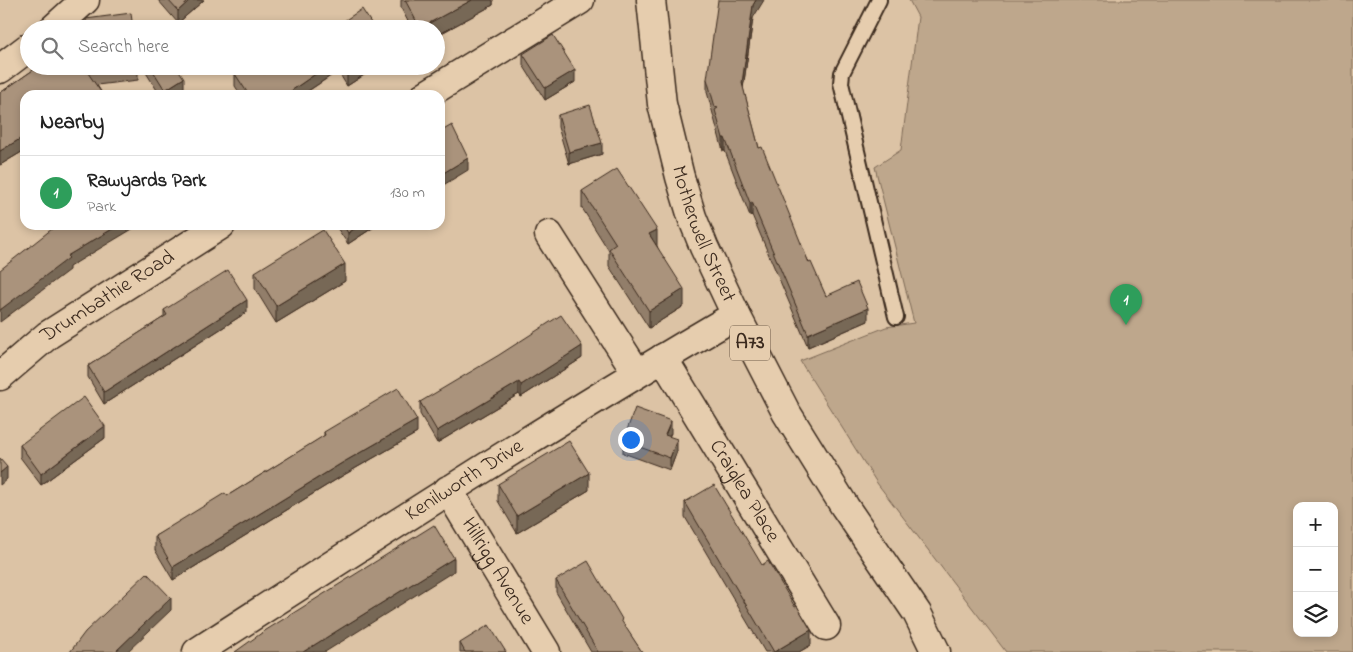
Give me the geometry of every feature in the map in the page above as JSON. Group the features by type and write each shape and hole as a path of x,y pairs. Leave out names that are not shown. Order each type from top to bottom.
{"street":[{"path":"63,20 85,0"},
{"path":"434,90 580,0"},
{"name":"Motherwell Street","path":"651,0 662,104 672,148 692,217 704,246 736,315 786,412 835,491 917,613 936,652"},
{"path":"0,68 20,54"},
{"name":"Drumbathie Road","path":"0,376 48,335 213,230"},
{"path":"549,235 637,373"},
{"name":"Kenilworth Drive","path":"197,652 448,490 637,373 736,315"},
{"name":"Craiglea Place","path":"663,358 826,626"},
{"name":"Hillrigg Avenue","path":"448,490 546,652"}],"lane":[{"path":"879,0 842,73 841,83 896,317"}],"shaded area":[{"path":"909,0 1353,0 1353,652 1006,652 877,483 800,361 886,327 914,323 875,167 901,150 918,17"}],"building":[{"path":"168,0 190,0 178,11"},
{"path":"405,0 472,0 435,20 416,20"},
{"path":"718,0 756,0 753,5 742,83 759,148 762,147 809,263 811,262 826,296 857,282 868,308 808,334 752,202 750,203 725,138 723,138 715,110 718,108 715,107 707,79"},
{"path":"362,9 369,20 346,20"},
{"path":"131,13 132,20 86,20"},
{"path":"553,35 575,70 545,88 523,54"},
{"path":"26,75 89,75 100,90 20,90 20,139 0,151 0,93"},
{"path":"156,75 182,75 184,78 165,90"},
{"path":"236,75 314,75 292,90 246,90"},
{"path":"590,105 602,143 569,152 558,115"},
{"path":"452,125 468,158 445,172 445,129"},
{"path":"617,169 657,230 649,234 684,289 649,311 609,249 616,244 582,191"},
{"path":"51,230 111,230 67,256 69,258 0,310 0,270"},
{"path":"323,230 345,264 276,306 255,272"},
{"path":"228,270 247,300 104,392 88,366 167,315 164,310"},
{"path":"561,315 582,346 521,385 519,382 437,431 420,402"},
{"path":"398,388 417,420 342,463 173,567 155,536 225,493 227,496 325,435 324,432"},
{"path":"84,397 105,426 41,474 20,445"},
{"path":"635,408 671,421 665,435 677,439 670,458 623,441"},
{"path":"569,441 589,473 517,516 498,484"},
{"path":"0,459 7,467 0,473"},
{"path":"714,485 762,565 768,561 811,630 774,652 685,502"},
{"path":"434,525 454,558 303,652 235,652 263,632"},
{"path":"588,561 621,620 642,652 598,652 556,580"},
{"path":"147,573 171,598 115,652 70,652 85,632"},
{"path":"489,625 506,652 465,652 460,643"}],"place":[{"name":"Rawyards Park","path":"1126,325"}]}
